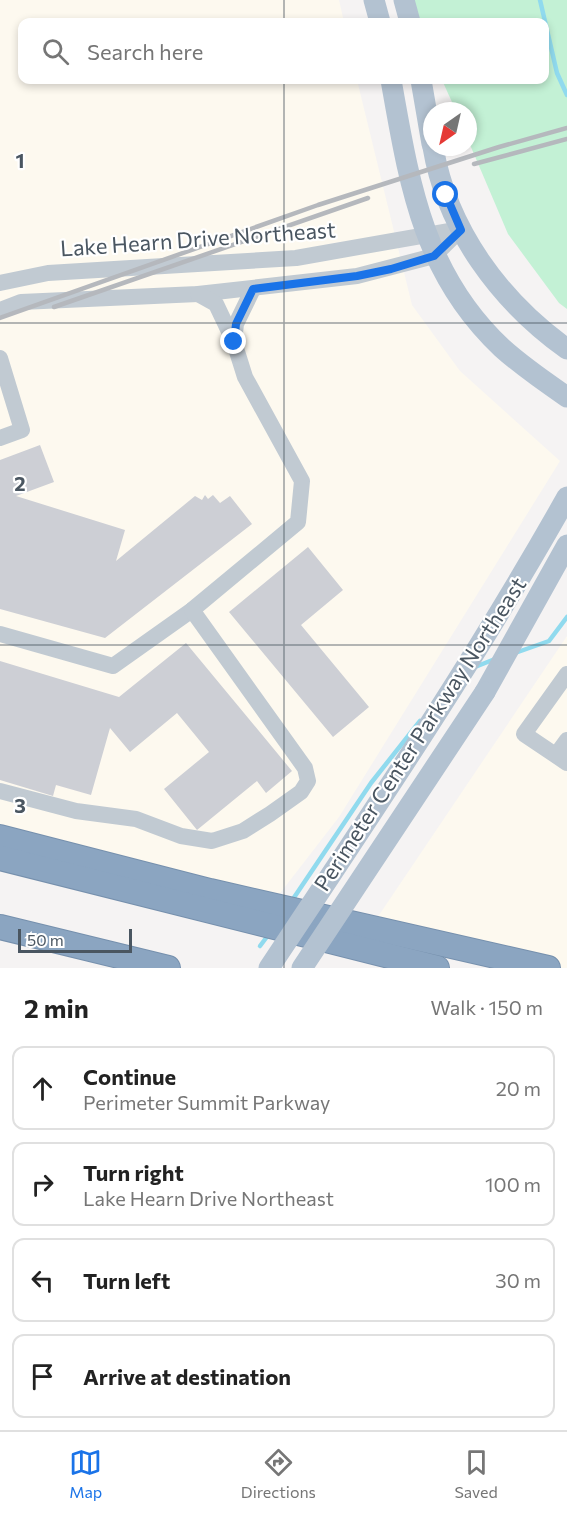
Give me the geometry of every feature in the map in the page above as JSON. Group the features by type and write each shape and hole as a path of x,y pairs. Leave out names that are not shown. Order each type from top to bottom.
{"highway":[{"path":"0,837 210,891 548,968"},
{"path":"0,858 437,968"},
{"path":"0,864 30,867"},
{"path":"0,927 168,968"}],"main road":[{"path":"374,0 379,18"},
{"path":"404,0 409,18"},
{"path":"392,84 405,159 434,256 451,286 486,332 518,362 567,397"},
{"path":"422,84 425,102"},
{"path":"435,156 446,195 461,230 475,254 511,301 530,321 567,349"},
{"name":"Perimeter Center Parkway Northeast","path":"269,968 451,691 567,497"},
{"name":"Perimeter Center Parkway Northeast","path":"302,968 484,692 567,545"}],"street":[{"name":"Lake Hearn Drive Northeast","path":"0,283 48,273 296,258 426,234 461,230"},
{"path":"0,310 32,301 198,294 357,276 434,256 461,230"},
{"path":"234,342 236,324 253,289"},
{"path":"0,634 113,666 192,610 298,522 302,481 245,377 234,342 216,304 198,294"},
{"path":"0,357 22,430 0,438"},
{"path":"0,790 76,811 136,819 181,836 212,841 243,831 301,792 308,781 305,768 192,610"},
{"path":"567,674 524,734 562,759 567,740"}],"shaded area":[{"path":"0,0 339,0 343,18 18,18 18,84 358,84 412,305 460,371 560,461 339,817 257,923 0,855"},
{"path":"567,636 567,968 548,968 369,930"}],"green space":[{"path":"410,0 567,0 567,309 559,303 508,234 475,156 477,156 477,102 452,102 444,84 549,84 549,18 417,18"}],"building":[{"path":"40,445 54,482 16,496 125,530 116,561 195,496 202,500 205,495 208,499 213,495 220,503 230,496 252,524 105,638 0,609 0,460"},
{"path":"308,547 343,590 301,625 369,707 333,737 229,612"},
{"path":"186,643 292,771 266,793 257,781 197,830 164,789 209,752 177,713 130,752 110,728 91,795 56,785 53,796 0,780 0,661 119,697"}],"waterway":[{"path":"540,0 544,18"},
{"path":"549,39 557,73 567,95"},
{"path":"515,653 549,641 567,617"},
{"path":"475,667 495,659"},
{"path":"291,902 371,783 420,721"},
{"path":"260,946 269,934"}],"railway":[{"path":"0,318 318,205 499,147 567,128"},
{"path":"474,164 567,139"},
{"path":"54,307 368,198"}],"route":[{"path":"234,342 236,324 253,289 357,276 434,256 461,230 446,195"}]}
